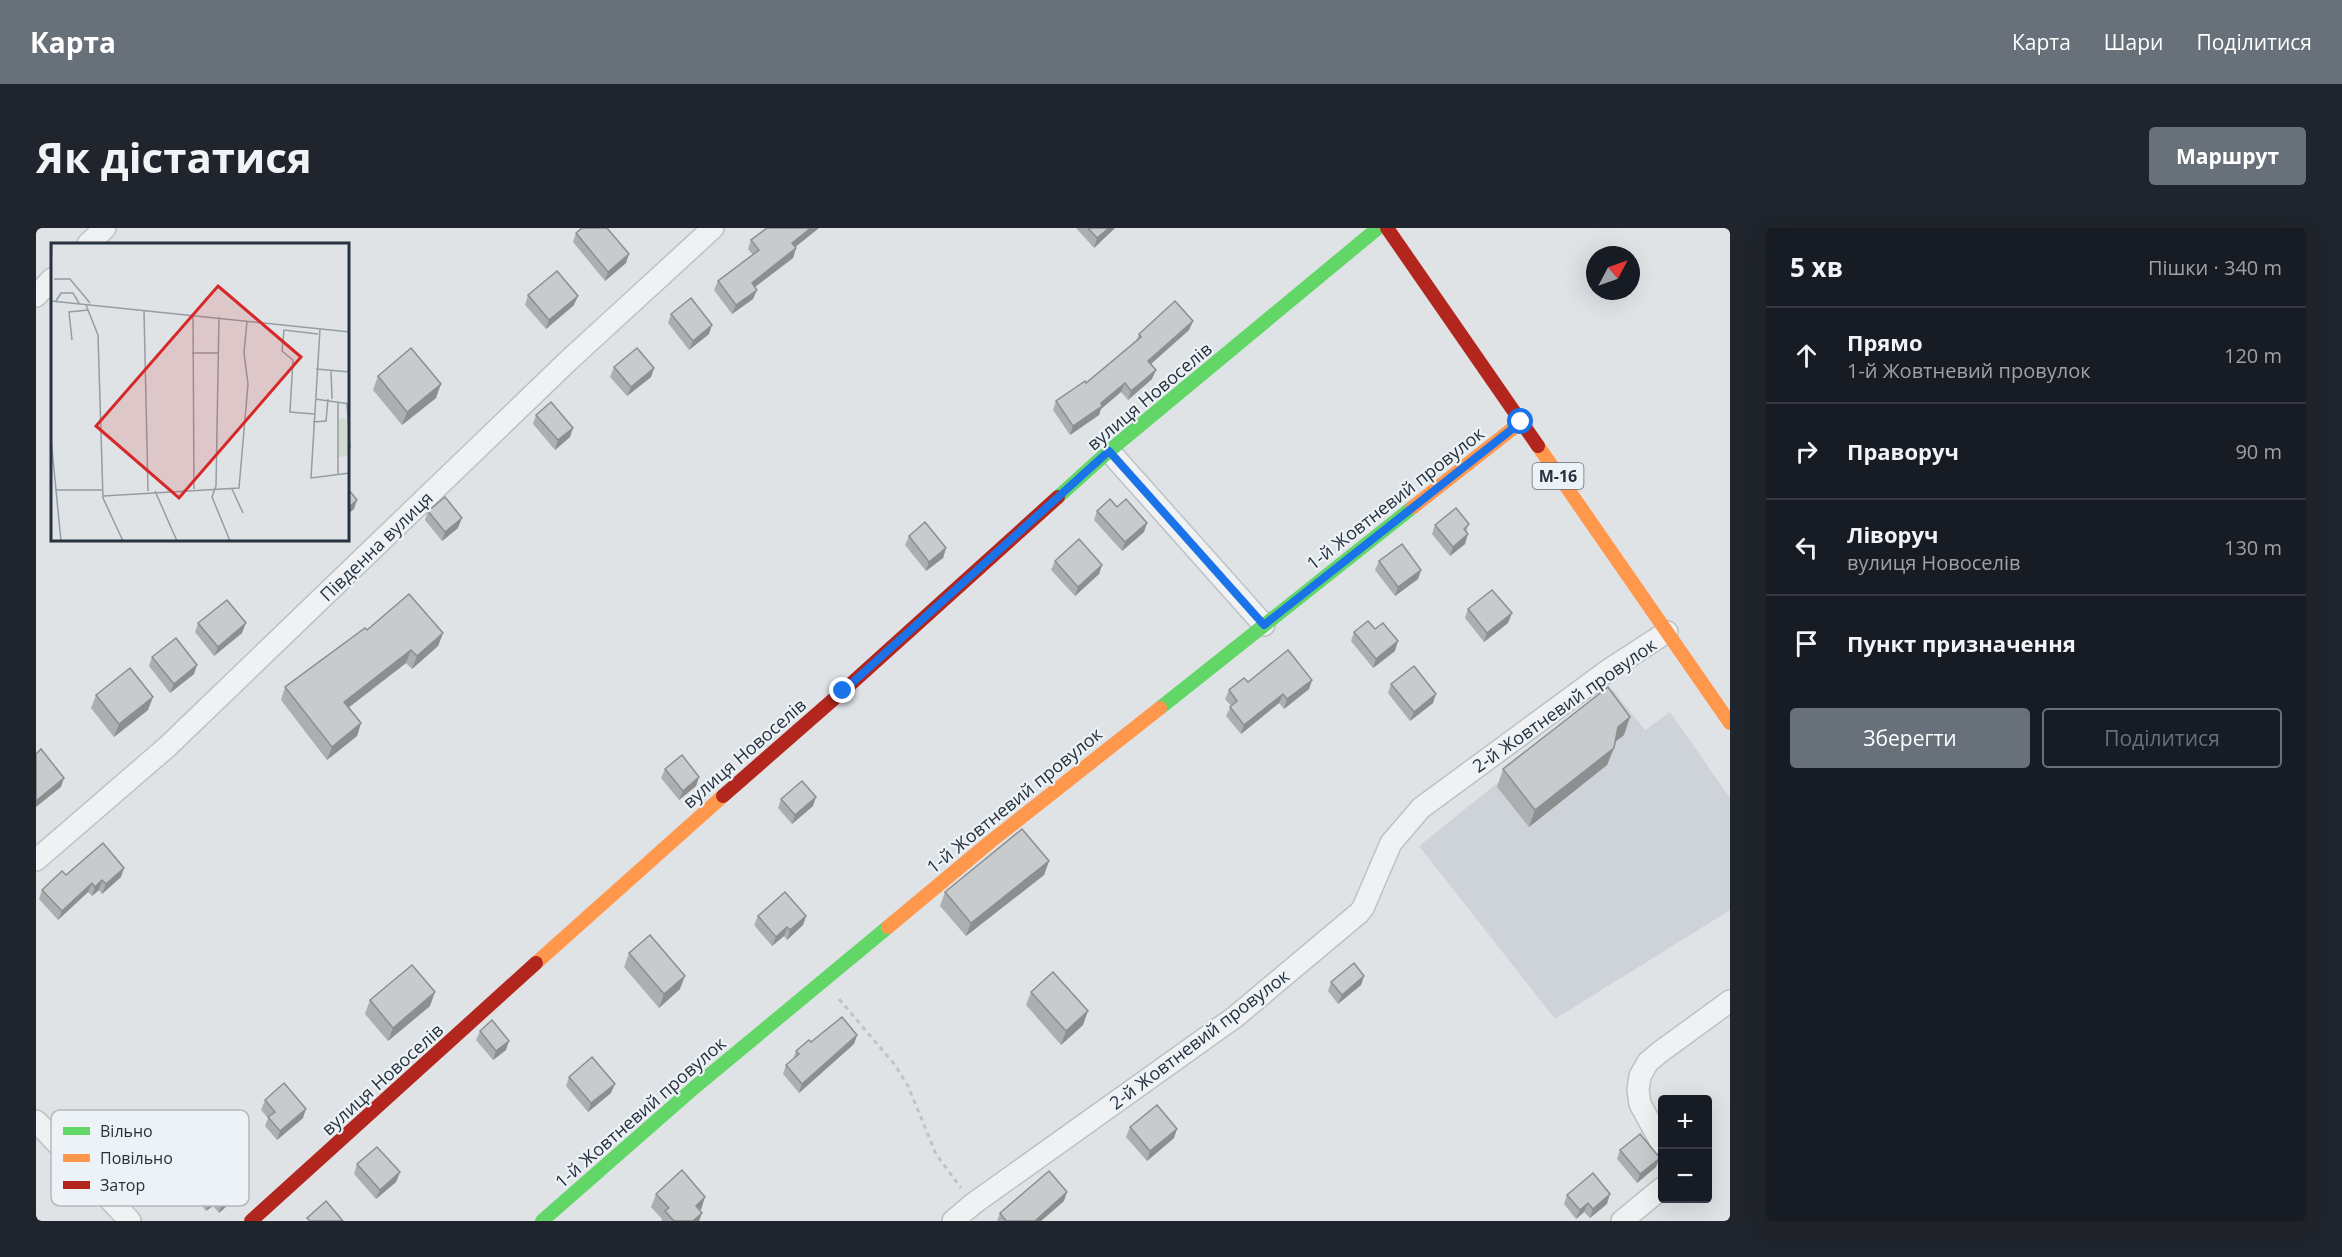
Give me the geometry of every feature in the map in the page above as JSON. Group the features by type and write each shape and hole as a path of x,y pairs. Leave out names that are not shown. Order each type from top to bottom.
{"main road":[{"name":"вулиця Новоселів","path":"250,1221 674,838 843,691 1109,451 1378,228"},
{"name":"М-16","path":"1387,228 1730,723"},
{"name":"1-й Жовтневий провулок","path":"542,1221 822,979 990,842 1521,422"}],"street":[{"path":"89,243 105,228"},
{"name":"Південна вулиця","path":"36,860 167,747 567,361 712,228"},
{"path":"36,296 51,280"},
{"path":"1109,451 1264,625"},
{"name":"2-й Жовтневий провулок","path":"953,1221 973,1204 1234,1017 1359,913 1391,843 1421,808 1610,669 1667,632"},
{"path":"1658,1137 1640,1104 1638,1090 1640,1076 1648,1062 1730,1001"},
{"path":"36,1122 51,1138"},
{"path":"1622,1221 1658,1191"},
{"path":"116,1206 130,1221"}],"path":[{"path":"822,979 895,1065 908,1086 936,1154 973,1204"}],"shaded area":[{"path":"1613,690 1645,730 1670,712 1730,798 1730,910 1555,1019 1419,846"}],"building":[{"path":"582,228 607,228 629,254 608,272 576,233"},
{"path":"767,228 811,228 792,243 796,248 752,283 757,290 736,305 718,281 759,250 751,240"},
{"path":"1088,228 1109,228 1097,238"},
{"path":"557,271 578,296 549,320 528,295"},
{"path":"691,298 712,325 693,341 671,314"},
{"path":"1175,301 1193,321 1148,361 1156,370 1131,391 1125,383 1101,403 1102,406 1073,426 1056,401 1085,381 1086,383 1141,337 1139,334"},
{"path":"411,348 441,384 407,412 378,376"},
{"path":"637,348 654,368 631,387 614,367"},
{"path":"551,402 573,428 558,440 536,415"},
{"path":"350,491 357,500 350,506"},
{"path":"445,497 462,518 445,532 428,511"},
{"path":"1110,499 1117,507 1126,499 1147,523 1125,542 1097,511"},
{"path":"1456,508 1469,524 1464,529 1468,534 1453,547 1435,525"},
{"path":"925,522 946,548 929,562 909,536"},
{"path":"1079,539 1102,565 1078,587 1055,561"},
{"path":"1402,544 1421,570 1398,587 1379,561"},
{"path":"1492,590 1512,613 1487,633 1468,609"},
{"path":"409,594 443,633 417,656 411,650 344,702 361,723 332,747 285,687 365,628 367,630"},
{"path":"227,600 246,623 218,647 198,623"},
{"path":"1368,621 1375,629 1383,623 1398,641 1376,659 1354,632"},
{"path":"176,638 197,665 174,684 152,657"},
{"path":"1288,650 1312,680 1287,699 1283,694 1244,725 1230,707 1237,701 1229,690 1244,678 1248,682"},
{"path":"1414,666 1436,694 1414,712 1391,684"},
{"path":"130,668 153,697 119,724 96,695"},
{"path":"1608,687 1630,717 1618,727 1614,748 1535,810 1503,769"},
{"path":"41,749 64,778 36,801 36,754"},
{"path":"682,755 699,777 683,791 665,769"},
{"path":"802,781 816,797 795,815 781,799"},
{"path":"1022,829 1049,861 971,923 945,892"},
{"path":"103,843 124,868 106,884 102,880 95,887 92,883 62,911 42,890 62,871 66,875"},
{"path":"785,892 806,916 790,930 787,927 776,937 758,916"},
{"path":"650,935 685,976 664,994 629,953"},
{"path":"1354,963 1364,976 1342,995 1331,982"},
{"path":"412,965 435,992 393,1028 370,1000"},
{"path":"1053,972 1088,1011 1066,1031 1031,992"},
{"path":"842,1017 857,1035 802,1084 786,1065 799,1054 796,1051"},
{"path":"492,1020 509,1041 496,1051 480,1031"},
{"path":"592,1057 615,1084 591,1103 569,1077"},
{"path":"284,1083 306,1109 280,1131 268,1117 275,1112 265,1100"},
{"path":"1157,1105 1177,1129 1150,1151 1130,1127"},
{"path":"1640,1134 1658,1156 1658,1160 1640,1174 1620,1150"},
{"path":"377,1147 400,1172 380,1190 357,1164"},
{"path":"682,1170 705,1197 696,1206 702,1213 693,1221 674,1221 665,1211 669,1208 656,1194"},
{"path":"1049,1171 1067,1192 1035,1221 1006,1221 1000,1213"},
{"path":"1593,1173 1610,1194 1593,1209 1588,1203 1580,1210 1567,1195"},
{"path":"326,1201 343,1221 310,1221 307,1218"}],"traffic: fast":[{"path":"1058,497 1109,451 1378,228"},
{"path":"1160,708 1413,507"},
{"path":"542,1221 695,1087 888,927"}],"traffic: slow":[{"path":"1413,507 1521,422"},
{"path":"1538,446 1730,723"},
{"path":"888,927 990,842 1160,708"},
{"path":"536,963 723,796"}],"traffic: jam":[{"path":"1387,228 1538,446"},
{"path":"723,796 1058,497"},
{"path":"251,1221 536,963"}],"route":[{"path":"843,691 1109,451 1264,625 1521,422"}]}
